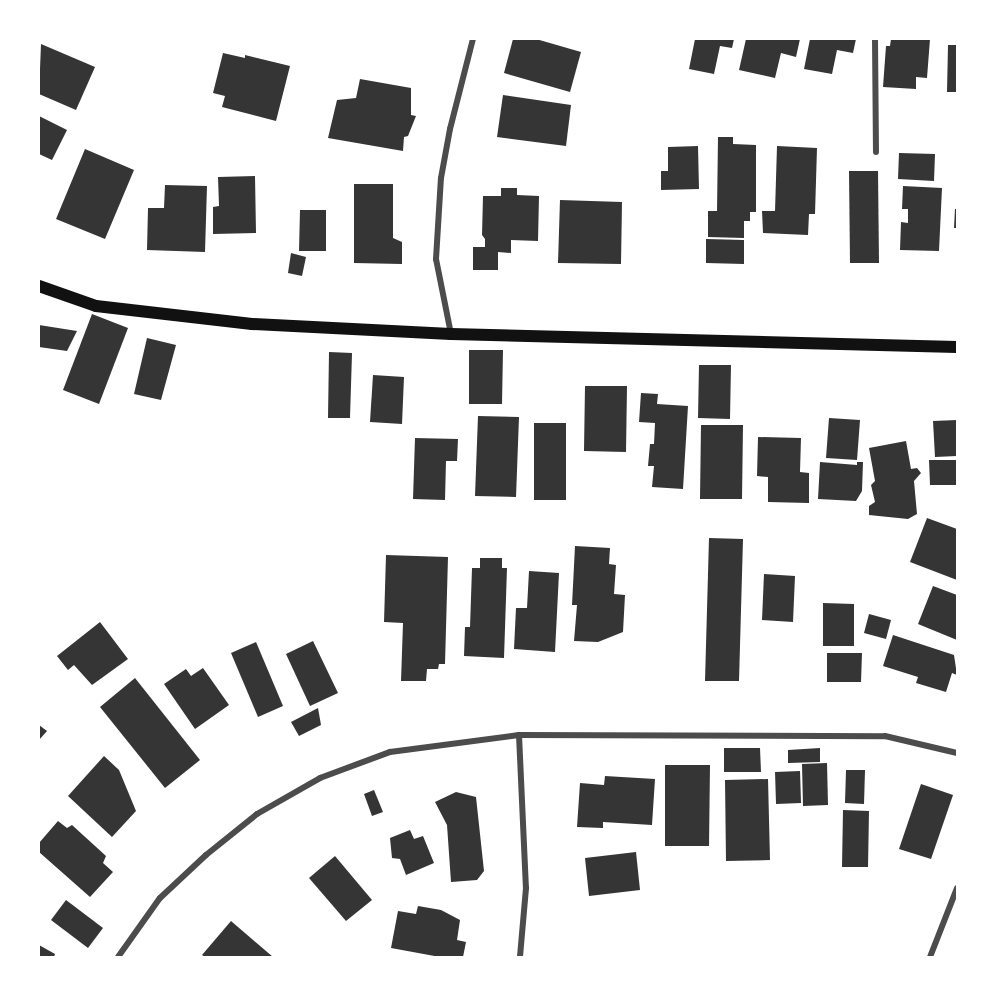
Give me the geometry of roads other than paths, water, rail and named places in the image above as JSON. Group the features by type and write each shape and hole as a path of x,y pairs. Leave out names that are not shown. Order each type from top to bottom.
{"main road":[{"path":"39,286 96,306 181,318 451,334 957,347"}],"street":[{"path":"451,334 436,259 441,178 450,129 473,39"},
{"path":"875,39 876,152"},
{"path":"519,735 526,888 520,957"},
{"path":"118,957 160,898 206,855 257,814 320,778 390,752 519,735 885,736 957,753"},
{"path":"930,957 957,888"}]}
